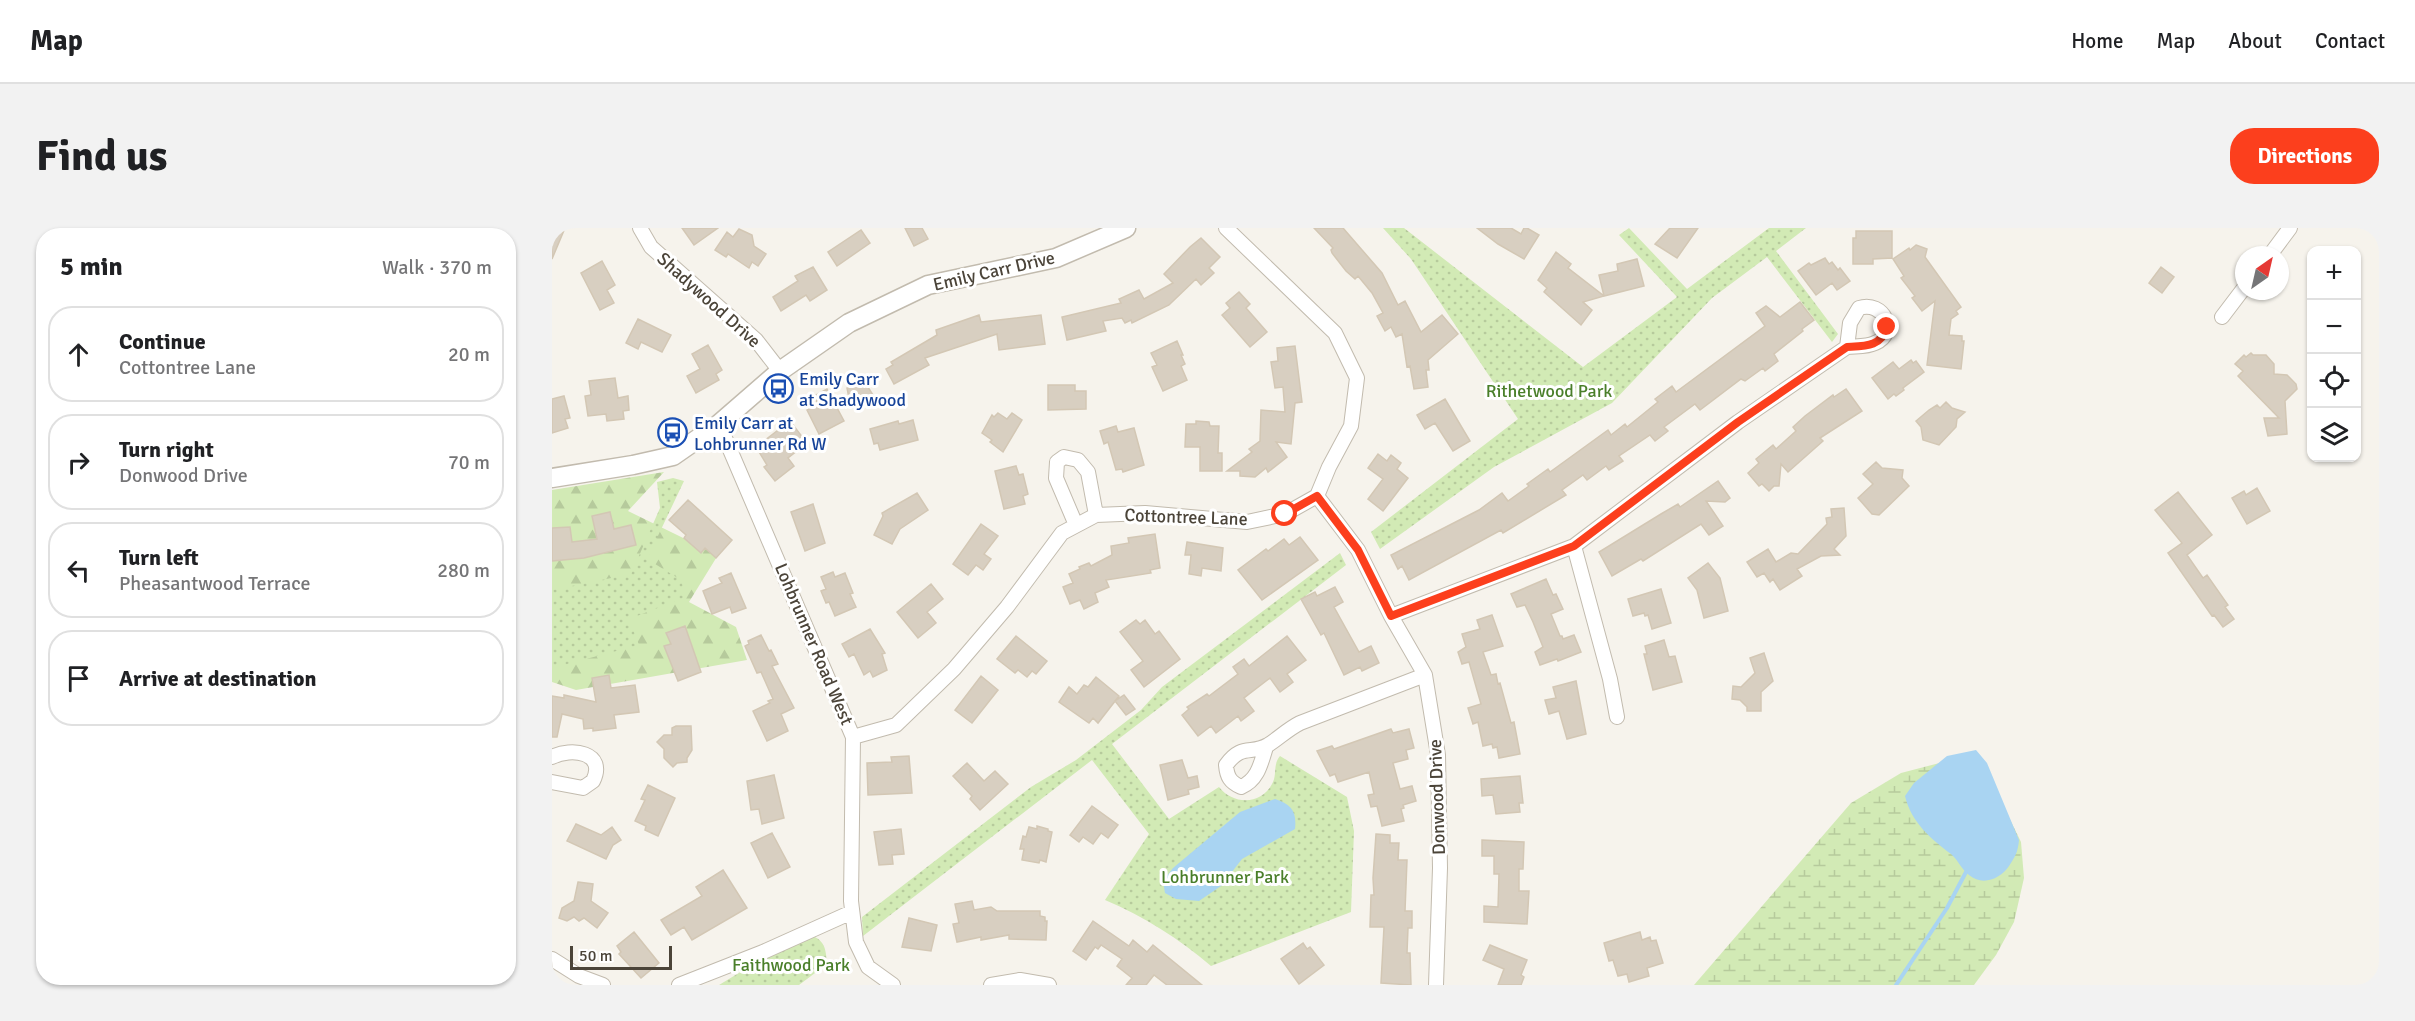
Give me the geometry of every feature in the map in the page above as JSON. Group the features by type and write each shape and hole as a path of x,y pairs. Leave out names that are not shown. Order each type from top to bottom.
{"street":[{"name":"Shadywood Drive","path":"640,228 651,247 756,340 780,371"},
{"name":"Emily Carr Drive","path":"552,478 673,456 719,424 780,371 849,323 928,285 1056,258 1126,228"},
{"path":"1226,228 1335,333 1357,378 1351,426 1329,467 1317,496"},
{"path":"2277,246 2290,228"},
{"path":"2222,317 2235,300"},
{"path":"1391,616 1574,546 1738,422 1847,347"},
{"name":"Lohbrunner Road West","path":"719,424 853,737 852,912"},
{"path":"1076,525 1056,478 1057,462 1064,457 1078,460 1088,472 1096,515"},
{"name":"Cottontree Lane","path":"853,737 896,725 954,669 1007,607 1062,532 1096,515 1145,513 1247,522 1285,514 1317,496"},
{"name":"Donwood Drive","path":"1317,496 1358,550 1391,616 1425,675 1438,755 1440,868 1436,985"},
{"path":"1574,546 1610,679 1617,717"},
{"path":"1266,747 1284,732 1300,723 1425,675"},
{"path":"552,757 565,751 585,754 595,763 597,769 593,781 583,788 552,782"},
{"path":"679,985 763,952 852,912 856,942 868,967 893,985"},
{"path":"552,958 579,976 603,985"},
{"path":"991,985 1020,980 1049,985"}],"green space":[{"name":"Rithetwood Park","path":"1383,228 1404,228 1583,367 1677,297 1619,235 1629,228 1687,289 1769,228 1806,228 1776,251 1838,334 1832,342 1767,257 1712,298 1612,403 1494,467 1380,549 1371,532 1518,419 1411,259"},
{"path":"664,472 628,511 718,555 689,602 736,627 747,660 576,690 552,682 552,490"},
{"path":"673,478 684,481 647,559 681,580 686,597 629,619 639,645 552,668 552,590 631,574 660,508 657,482"},
{"name":"Lohbrunner Park","path":"1340,553 1346,565 1112,744 1169,819 1219,787 1239,800 1255,799 1268,790 1273,782 1280,756 1347,797 1354,831 1351,912 1211,966 1161,929 1105,900 1149,834 1092,760 863,936 862,917 1031,787 1076,760 1141,710 1162,687"},
{"path":"1951,760 1994,787 2021,842 2024,878 2014,922 1996,955 1974,985 1694,985 1851,803 1901,773"},
{"name":"Faithwood Park","path":"810,935 822,942 827,964 799,985 719,985 800,936"}],"water":[{"path":"1976,750 1987,763 2019,840 2016,854 2006,870 1986,881 1974,879 1969,875 1953,856 1923,829 1912,814 1905,796 1914,783 1947,756"},
{"path":"1275,799 1292,809 1295,829 1242,859 1221,886 1199,901 1176,899 1165,893 1163,881 1173,868 1240,812"}],"building":[{"path":"552,228 565,228 552,259"},
{"path":"682,228 718,228 694,245"},
{"path":"905,228 922,228 928,239 914,246"},
{"path":"1314,228 1343,228 1382,273 1398,305 1405,301 1421,332 1442,315 1458,334 1428,360 1429,370 1426,370 1428,387 1414,389 1410,366 1407,367 1402,334 1396,337 1391,327 1385,331 1377,316 1383,313 1372,293 1358,276 1355,279 1346,271 1332,253 1333,248"},
{"path":"1477,228 1511,228 1521,234 1524,228 1527,228 1539,235 1524,259"},
{"path":"1670,228 1698,228 1677,258 1655,244"},
{"path":"739,229 752,235 754,246 766,254 758,266 752,262 749,268 728,254 726,257 715,250 727,232 733,237"},
{"path":"861,230 870,243 837,266 828,252"},
{"path":"1856,231 1892,231 1892,258 1873,259 1873,264 1853,264 1853,238 1856,238"},
{"path":"1201,238 1220,257 1209,268 1214,273 1201,285 1196,279 1169,305 1132,323 1131,320 1125,323 1122,318 1103,321 1106,331 1067,340 1062,317 1121,303 1119,299 1139,290 1144,299 1173,283 1164,274"},
{"path":"1916,245 1927,249 1925,257 1961,307 1956,311 1958,314 1951,319 1949,335 1962,336 1962,341 1964,341 1961,369 1927,365 1935,301 1922,311 1912,298 1915,296 1901,278 1904,276 1893,259"},
{"path":"1556,252 1571,264 1568,268 1604,296 1583,302 1592,310 1581,325 1544,292 1547,288 1538,280"},
{"path":"1825,258 1829,264 1832,262 1838,270 1840,268 1850,281 1837,290 1832,283 1816,295 1798,271 1809,263 1811,265"},
{"path":"1637,259 1644,286 1604,296 1599,275 1618,271 1617,264"},
{"path":"602,261 615,285 607,290 614,303 600,310 581,273"},
{"path":"813,267 827,290 810,301 806,295 781,311 773,297 798,281 795,276"},
{"path":"2161,267 2174,277 2162,293 2149,283"},
{"path":"1239,292 1250,304 1246,308 1267,332 1250,347 1222,315 1230,308 1226,303"},
{"path":"1800,302 1814,320 1774,354 1778,361 1765,371 1763,368 1745,381 1741,379 1700,410 1695,404 1664,427 1668,431 1655,441 1650,435 1619,456 1623,461 1609,470 1606,466 1587,480 1583,475 1562,490 1566,495 1503,533 1501,530 1409,580 1402,566 1398,569 1391,555 1479,510 1502,493 1508,501 1548,469 1550,472 1608,430 1611,435 1625,424 1627,427 1658,402 1655,399 1672,386 1676,392 1765,326 1756,313 1766,306 1780,317"},
{"path":"979,315 981,322 1041,315 1045,344 999,350 997,334 925,358 929,365 894,384 886,369 893,365 891,362 937,335 936,330"},
{"path":"638,319 671,335 662,352 641,342 638,349 626,343"},
{"path":"1177,341 1185,364 1181,366 1187,380 1163,391 1152,367 1157,365 1151,353"},
{"path":"708,345 722,370 716,374 719,380 696,393 687,376 700,369 692,354"},
{"path":"1295,346 1302,402 1295,403 1291,444 1276,442 1287,457 1268,472 1266,468 1255,477 1240,476 1240,471 1227,471 1252,452 1249,449 1260,441 1261,410 1285,412 1283,387 1275,388 1271,362 1278,361 1277,348"},
{"path":"2251,353 2266,355 2274,364 2274,374 2287,375 2296,384 2297,389 2285,401 2287,434 2268,436 2264,418 2279,418 2238,376 2243,371 2235,364 2244,355 2246,357"},
{"path":"1911,360 1913,363 1916,361 1924,372 1896,396 1894,394 1888,399 1872,378 1893,362 1899,369"},
{"path":"615,378 618,398 628,396 629,410 623,411 624,419 607,421 606,414 588,416 585,396 591,395 589,381"},
{"path":"866,384 873,395 868,396 868,404 851,408 847,388"},
{"path":"1048,385 1075,385 1075,391 1086,391 1086,409 1048,410"},
{"path":"827,389 844,421 819,434 807,410 818,404 814,396"},
{"path":"1846,389 1862,411 1820,438 1823,441 1788,472 1781,464 1779,486 1774,486 1769,491 1762,484 1759,486 1748,473 1759,463 1756,459 1773,445 1776,449 1796,431 1793,427 1805,416 1833,395 1834,397"},
{"path":"564,396 570,418 565,419 568,428 552,433 552,399"},
{"path":"1445,399 1470,441 1453,451 1435,423 1425,429 1417,415"},
{"path":"1946,402 1952,408 1965,412 1957,419 1956,427 1939,445 1923,440 1921,427 1916,421 1929,410 1937,405 1940,408"},
{"path":"998,413 1007,419 1012,413 1022,420 1003,452 982,433 992,415 994,417"},
{"path":"913,420 918,440 880,450 878,443 874,444 870,429 898,421 899,424"},
{"path":"790,421 807,443 788,458 794,466 775,481 764,467 767,465 756,447"},
{"path":"1196,421 1209,422 1210,426 1219,426 1218,453 1222,453 1222,471 1200,471 1200,447 1185,447 1186,424 1196,424"},
{"path":"1116,426 1118,432 1134,428 1144,465 1123,472 1122,469 1116,470 1108,442 1104,444 1100,431"},
{"path":"1378,454 1387,461 1391,455 1401,463 1397,469 1408,478 1383,511 1368,499 1383,479 1368,468"},
{"path":"1876,462 1882,468 1903,470 1902,478 1909,486 1879,515 1872,514 1858,498 1873,484 1863,474"},
{"path":"1016,466 1019,475 1023,474 1028,494 1023,496 1025,504 1004,509 995,471"},
{"path":"1718,481 1730,498 1725,502 1706,501 1723,526 1709,535 1701,524 1643,561 1641,559 1612,576 1599,552 1678,504 1680,507"},
{"path":"2257,488 2270,511 2247,524 2232,498 2244,491 2246,495"},
{"path":"2178,492 2212,535 2187,555 2203,578 2207,575 2228,605 2225,607 2234,619 2223,627 2214,615 2212,616 2168,553 2182,543 2155,510"},
{"path":"917,493 928,510 900,529 892,544 874,535 883,516 882,513"},
{"path":"688,500 732,540 716,558 705,548 701,553 669,520"},
{"path":"813,504 825,543 805,551 791,512"},
{"path":"1844,508 1846,536 1834,549 1840,555 1821,556 1797,569 1802,576 1780,590 1773,579 1770,582 1764,573 1757,577 1747,562 1768,549 1776,562 1791,553 1798,554 1827,524 1826,518 1832,517 1831,509"},
{"path":"610,512 614,529 631,525 636,545 584,558 552,561 552,528 570,527 572,542 597,539 592,516"},
{"path":"981,524 998,536 984,554 991,559 983,570 976,565 968,575 953,564"},
{"path":"1155,534 1160,568 1150,570 1151,573 1106,580 1109,587 1095,593 1098,602 1084,609 1080,600 1070,604 1063,587 1073,583 1069,574 1080,569 1079,567 1089,563 1091,566 1112,555 1111,546 1129,543 1128,538"},
{"path":"1300,537 1318,560 1262,600 1238,570 1284,539 1289,545"},
{"path":"1187,542 1223,548 1221,571 1202,568 1201,576 1189,574 1191,555 1185,555"},
{"path":"1708,563 1720,578 1728,611 1704,618 1697,590 1688,578"},
{"path":"833,572 835,577 845,573 856,607 835,616 821,591 826,589 821,577"},
{"path":"731,573 746,608 732,613 730,607 712,614 703,591 722,583 719,578"},
{"path":"1546,579 1563,609 1551,614 1560,636 1563,639 1574,635 1581,652 1540,665 1535,652 1543,647 1533,622 1525,605 1517,607 1511,594"},
{"path":"931,584 943,599 927,612 936,623 918,638 897,612"},
{"path":"1335,587 1343,602 1334,607 1359,652 1371,646 1379,663 1362,671 1360,667 1344,675 1324,633 1321,635 1301,599 1315,592 1317,596"},
{"path":"1661,589 1671,623 1652,629 1648,615 1645,616 1644,613 1633,616 1628,599"},
{"path":"1492,615 1503,646 1483,652 1491,675 1496,674 1498,684 1500,683 1511,723 1514,722 1520,754 1499,758 1497,747 1493,748 1492,744 1483,746 1478,722 1473,724 1468,708 1481,704 1469,662 1462,664 1458,652 1466,647 1462,634 1480,629 1477,620"},
{"path":"1136,620 1140,624 1145,620 1155,634 1159,631 1180,659 1144,687 1131,670 1143,661 1120,632"},
{"path":"685,626 701,672 678,681 664,646 671,644 666,633"},
{"path":"870,629 885,653 882,654 887,670 873,677 870,671 864,675 854,654 849,657 842,644"},
{"path":"761,635 778,664 772,666 794,708 781,714 788,731 767,741 753,711 770,703 768,701 773,699 761,672 757,673 745,646 749,644 748,641"},
{"path":"1016,636 1047,661 1036,674 1032,671 1027,677 1018,670 1015,673 997,659"},
{"path":"1287,636 1306,660 1287,674 1293,682 1280,692 1270,678 1244,698 1254,711 1241,721 1238,716 1216,733 1211,726 1198,736 1182,715 1189,709 1187,707 1207,694 1209,696 1238,674 1233,667 1244,659 1249,666"},
{"path":"1664,640 1669,657 1675,656 1682,682 1653,690 1644,654 1647,654 1645,646"},
{"path":"1764,653 1773,681 1761,692 1761,711 1747,711 1747,707 1740,700 1732,699 1733,686 1741,687 1755,673 1750,658"},
{"path":"609,675 611,688 635,685 639,712 614,715 616,728 593,731 593,728 584,729 583,719 562,714 557,737 552,737 552,696 564,698 564,695 596,702 592,678"},
{"path":"981,676 998,690 972,723 955,710"},
{"path":"1096,677 1119,696 1098,723 1093,718 1089,723 1059,702 1069,687 1077,694 1084,685 1088,687"},
{"path":"1576,681 1586,734 1567,739 1559,711 1549,714 1545,700 1556,698 1553,687"},
{"path":"1124,695 1135,709 1126,715 1115,701"},
{"path":"691,726 692,750 687,762 677,763 673,767 664,758 664,749 657,742 664,735 672,735 672,728"},
{"path":"1391,729 1393,733 1409,729 1414,748 1406,750 1408,759 1393,763 1400,789 1412,786 1416,801 1403,805 1404,808 1401,809 1404,821 1382,826 1377,806 1371,807 1368,795 1374,794 1369,772 1338,782 1335,774 1330,776 1317,751 1332,746 1334,749"},
{"path":"909,756 912,793 868,795 867,763 892,762 891,757"},
{"path":"1182,760 1188,778 1197,776 1199,787 1188,790 1189,794 1168,800 1160,765"},
{"path":"967,763 984,781 995,771 1008,784 980,810 970,799 972,796 953,776"},
{"path":"774,775 784,818 762,824 759,809 751,810 747,781"},
{"path":"1520,776 1523,803 1519,803 1520,812 1496,814 1493,795 1482,796 1481,779"},
{"path":"648,785 675,798 658,836 645,830 646,826 635,821 645,800 641,799"},
{"path":"1092,806 1118,825 1108,838 1101,833 1093,844 1083,837 1079,842 1070,835"},
{"path":"576,824 601,835 612,827 621,840 613,845 606,859 567,841"},
{"path":"1037,826 1052,832 1046,862 1022,860 1024,849 1020,849 1023,836 1026,837 1029,827 1037,829"},
{"path":"901,829 904,854 892,855 893,864 879,865 874,832"},
{"path":"772,833 790,867 768,878 751,843"},
{"path":"1376,834 1390,835 1390,843 1399,843 1398,860 1407,860 1405,911 1412,911 1412,928 1408,928 1407,953 1410,953 1411,985 1381,983 1384,927 1370,927 1371,895 1374,895"},
{"path":"1482,840 1524,842 1523,869 1519,869 1519,891 1529,891 1527,924 1484,922 1484,906 1498,907 1499,874 1494,874 1494,856 1482,856"},
{"path":"723,870 747,908 692,940 684,927 671,935 661,920 702,896 696,887"},
{"path":"578,882 593,884 591,901 608,913 597,928 584,918 579,921 574,917 567,921 559,918 562,908 574,901"},
{"path":"972,901 974,910 991,907 997,911 1040,911 1040,916 1045,917 1047,921 1046,940 1009,939 1009,935 957,942 953,924 959,923 955,904"},
{"path":"909,918 937,925 931,951 902,947"},
{"path":"1093,921 1129,946 1133,940 1147,952 1153,945 1202,985 1167,985 1154,975 1146,985 1126,985 1132,978 1117,966 1122,959 1101,945 1098,949 1095,947 1086,960 1073,951"},
{"path":"634,932 659,963 641,978 619,954 621,952 617,946"},
{"path":"1640,932 1642,940 1650,937 1651,941 1656,940 1663,963 1647,968 1649,976 1629,982 1627,974 1618,976 1613,960 1609,961 1604,943"},
{"path":"1303,943 1307,949 1310,947 1324,965 1299,984 1281,959"},
{"path":"1490,945 1527,960 1521,975 1524,977 1521,985 1498,985 1504,969 1483,960"}],"waterway":[{"path":"1896,985 1947,908 1966,872"}],"place":[{"name":"Emily Carr at Shadywood","path":"778,389"},
{"name":"Emily Carr at Lohbrunner Rd W","path":"673,433"}],"route":[{"path":"1285,514 1317,496 1358,550 1391,616 1574,546 1738,422 1847,347 1877,343 1885,335 1887,327"}]}
